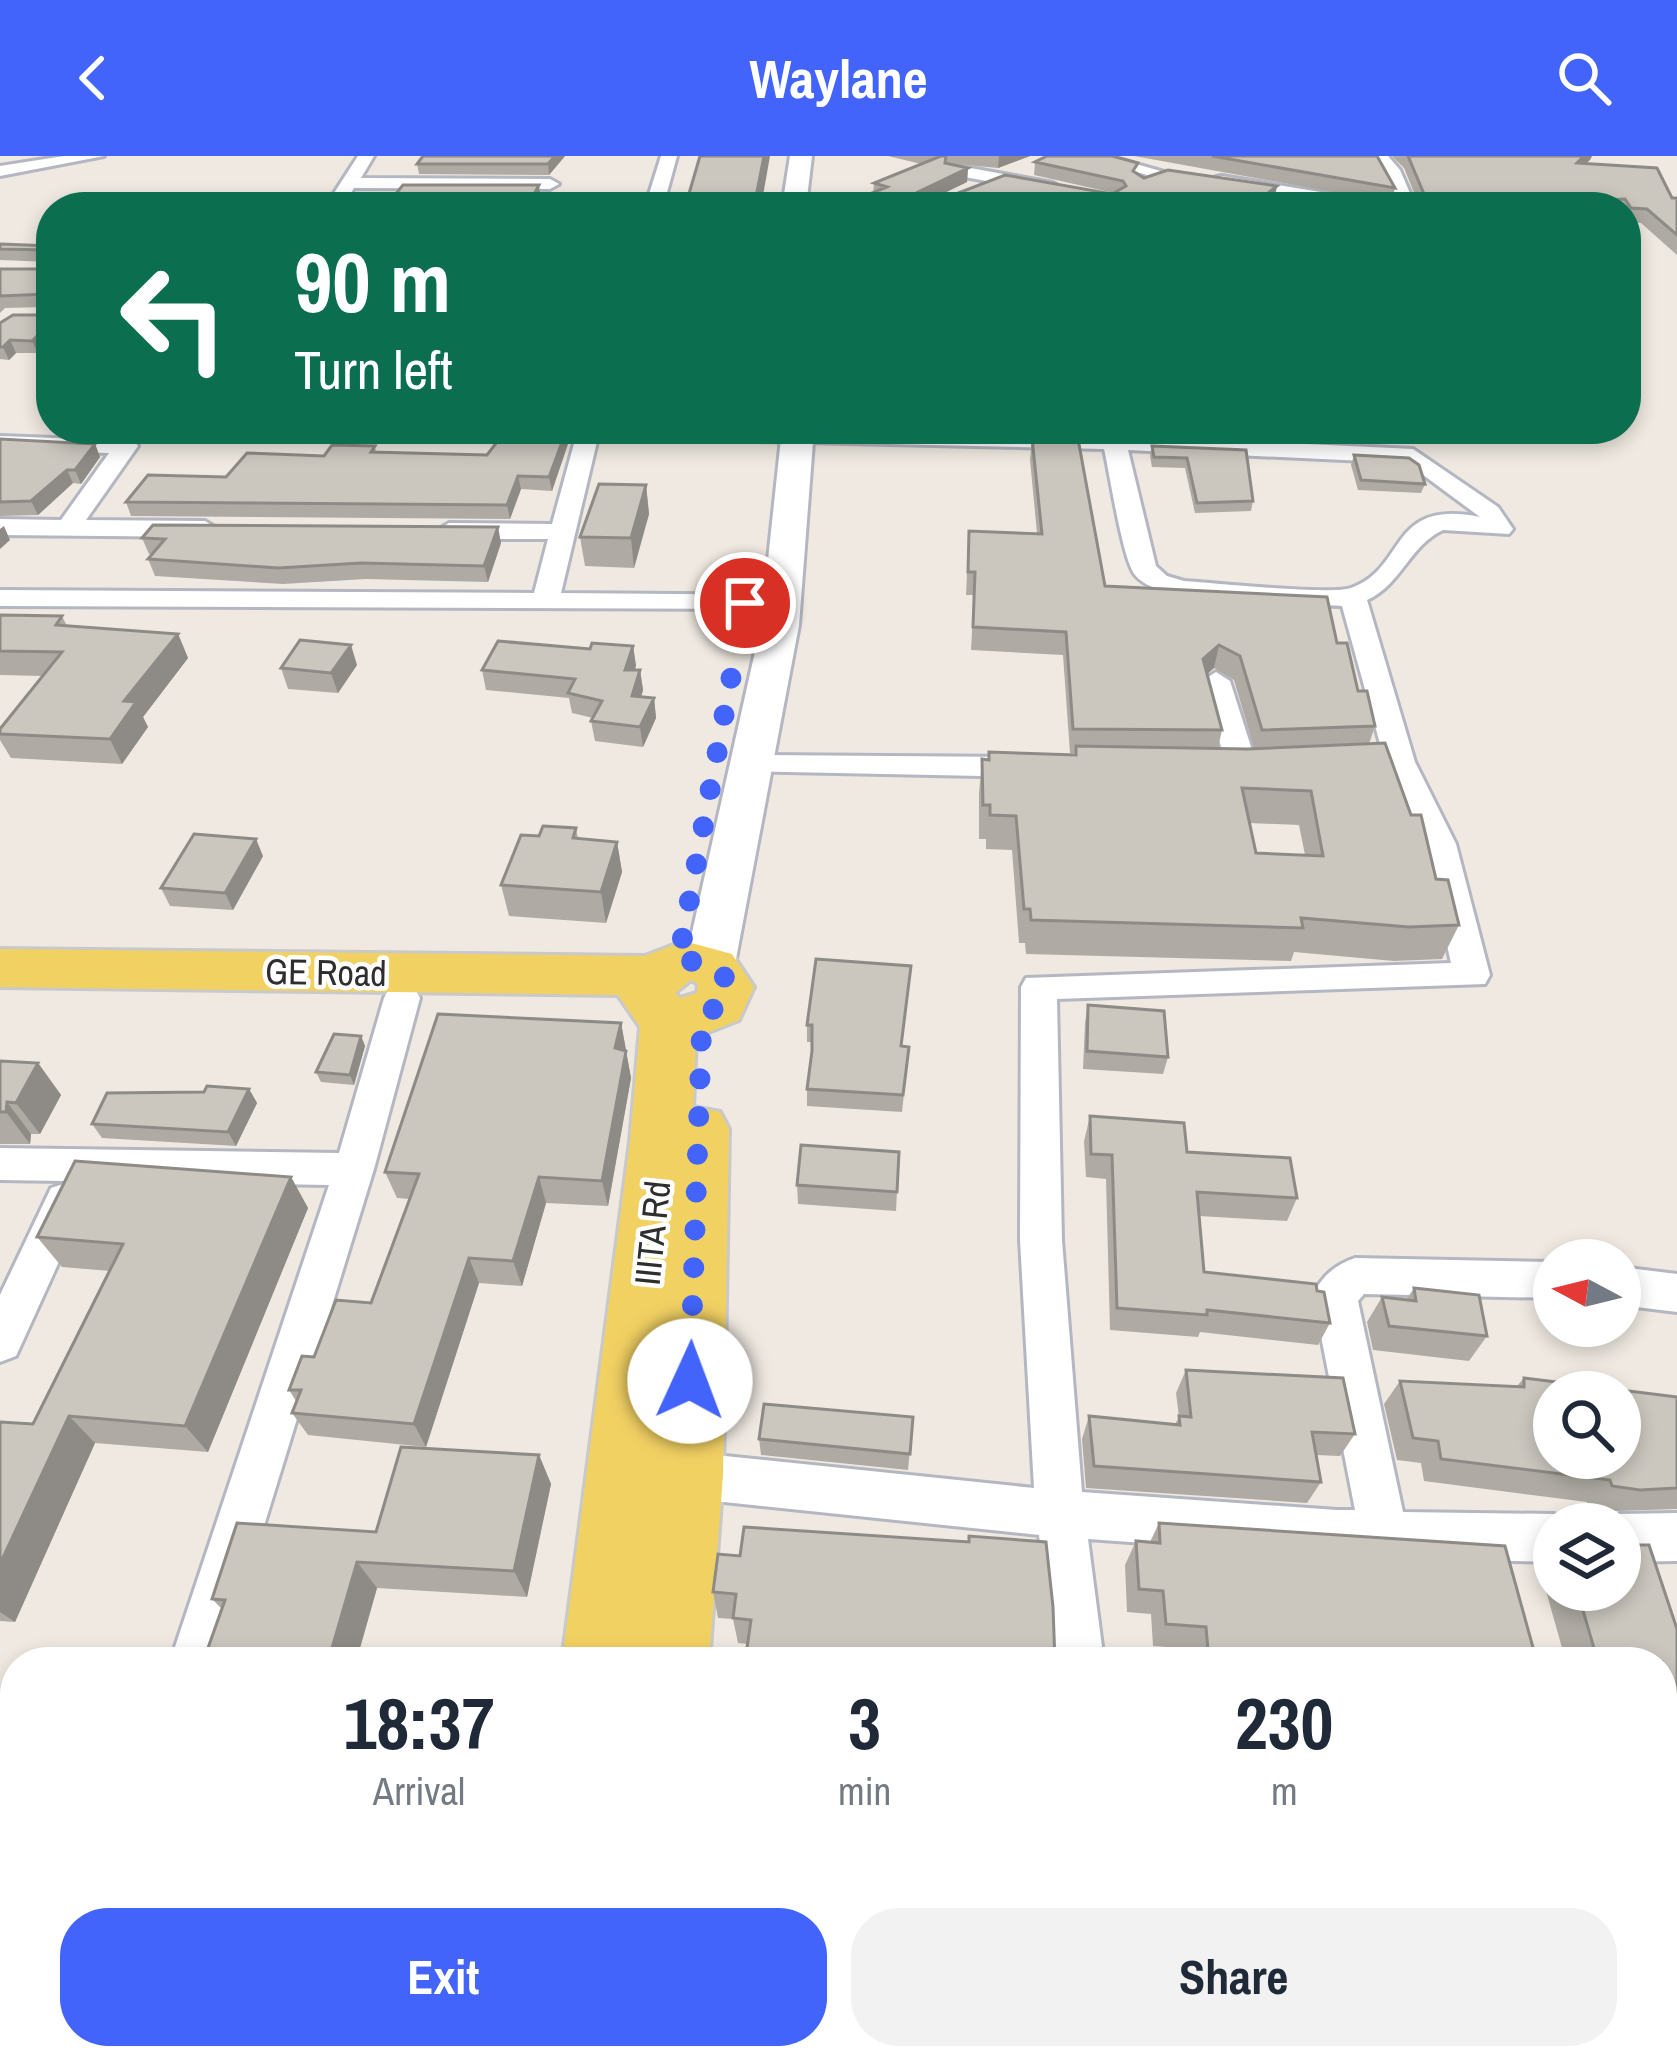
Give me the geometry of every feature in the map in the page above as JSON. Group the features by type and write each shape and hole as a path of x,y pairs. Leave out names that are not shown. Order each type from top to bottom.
{"main road":[{"name":"GE Road","path":"0,968 676,989"},
{"name":"GE Road","path":"0,992 402,998 676,989"},
{"name":"IIITA Rd","path":"670,1647 686,1475 676,989"},
{"name":"IIITA Rd","path":"604,1647 676,989"}],"street":[{"path":"0,171 96,156"},
{"path":"345,192 366,156"},
{"path":"658,192 669,156"},
{"path":"796,192 801,156"},
{"path":"819,192 823,156"},
{"path":"1087,156 1285,192"},
{"path":"1379,156 1392,170 1401,192"},
{"path":"971,192 1040,164"},
{"path":"954,170 1069,191"},
{"path":"1126,192 1181,176"},
{"path":"352,183 552,177 546,192"},
{"path":"0,443 36,444"},
{"path":"42,444 126,446 68,528"},
{"path":"544,602 586,444"},
{"name":"IIITA Rd","path":"676,989 750,764 781,444"},
{"path":"1114,444 1144,569 1158,582 1183,589 1353,597 1383,580 1413,534 1470,520 1500,530 1489,512 1413,456 1157,444"},
{"path":"0,527 234,529"},
{"path":"423,531 565,532"},
{"path":"1076,1647 1059,1515 1036,1095 1039,986 1472,975 1440,844 1389,762 1353,597"},
{"path":"0,598 544,602 762,614"},
{"path":"0,617 762,614"},
{"name":"IIITA Rd","path":"676,989 762,614"},
{"path":"1216,682 1237,750 1237,768"},
{"path":"750,764 1075,767"},
{"path":"201,1647 354,1169 402,998"},
{"path":"0,1164 354,1169"},
{"path":"0,1342 83,1165"},
{"path":"1384,1535 1334,1295 1355,1276 1533,1280"},
{"path":"1641,1289 1677,1293"},
{"path":"686,1475 1059,1515 1384,1535 1533,1538"},
{"path":"1641,1538 1677,1538"}],"building":[{"path":"423,156 555,156 548,164 417,164"},
{"path":"700,156 764,156 757,192 690,192"},
{"path":"941,156 946,156 945,163 968,168 918,192 874,192 887,187 874,183"},
{"path":"1047,156 1112,156 1138,163 1133,171 1144,178 1168,170 1277,186 1269,192 1116,192 1126,186 1123,181 1035,162"},
{"path":"1212,156 1377,156 1395,188"},
{"path":"1408,156 1584,156 1577,163 1657,168 1672,198 1677,198 1677,235 1641,209 1641,192 1423,192"},
{"path":"1005,175 1101,192 961,192"},
{"path":"403,185 539,185 535,192 397,192"},
{"path":"0,244 36,245 36,250 0,249"},
{"path":"0,269 36,269 36,294 0,296"},
{"path":"13,315 36,315 36,337 10,340 0,347 0,323"},
{"path":"0,439 95,444 75,470 67,470 31,501 0,502"},
{"path":"495,444 561,444 549,477 518,476 507,505 126,502 148,475 226,477 247,453 324,456 332,445 375,446 371,452 487,455"},
{"path":"1033,444 1079,444 1105,586 1327,597 1337,643 1347,643 1358,691 1367,691 1375,726 1262,730 1240,656 1219,645 1203,659 1222,730 1073,729 1066,632 973,627 975,572 968,572 969,531 1042,534"},
{"path":"1152,446 1246,450 1253,501 1197,503 1187,458 1154,457"},
{"path":"1354,455 1409,458 1419,465 1425,484 1361,480"},
{"path":"599,484 646,485 631,538 580,537"},
{"path":"153,525 498,527 484,566 361,563 278,568 148,559 165,539 142,538"},
{"path":"0,615 62,616 56,625 178,634 124,701 136,702 110,739 0,734 62,652 0,651"},
{"path":"300,640 351,645 331,673 281,668"},
{"path":"498,641 590,649 592,643 633,646 625,670 640,670 632,696 654,698 640,727 591,721 602,701 568,693 575,679 482,670"},
{"path":"1385,743 1411,815 1421,815 1436,879 1448,880 1459,925 1409,927 1301,918 1303,928 1031,920 1030,909 1024,909 1016,816 990,815 990,805 983,805 982,759 989,760 989,752 1076,755 1076,746 1247,749","holes":["1242,788 1311,791 1323,856 1256,853"]},
{"path":"543,826 576,828 573,838 617,842 601,892 501,885 521,835 539,836"},
{"path":"194,834 256,839 225,893 161,888"},
{"path":"816,959 911,966 901,1046 909,1047 903,1095 807,1089 812,1025 807,1025"},
{"path":"1088,1005 1164,1011 1168,1057 1087,1051"},
{"path":"438,1014 621,1023 615,1048 626,1051 602,1181 539,1177 513,1261 469,1258 414,1424 292,1413 301,1390 289,1390 302,1356 314,1357 336,1300 371,1303 419,1174 385,1172"},
{"path":"334,1034 361,1036 350,1075 316,1072"},
{"path":"0,1061 38,1063 16,1103 7,1102 6,1112 0,1112"},
{"path":"207,1086 249,1089 228,1132 92,1124 107,1093 204,1092"},
{"path":"1090,1116 1184,1123 1187,1152 1290,1158 1297,1198 1197,1192 1204,1272 1316,1284 1317,1291 1324,1292 1330,1323 1207,1310 1207,1315 1117,1308 1112,1155 1091,1154"},
{"path":"801,1145 899,1152 897,1192 797,1185"},
{"path":"75,1161 291,1177 185,1426 69,1416 0,1564 0,1422 33,1424 123,1244 37,1237"},
{"path":"1414,1288 1479,1295 1487,1336 1389,1326 1382,1297 1416,1301"},
{"path":"1186,1370 1343,1378 1355,1434 1312,1432 1321,1482 1094,1466 1089,1416 1180,1425 1179,1416 1191,1417"},
{"path":"1524,1378 1533,1379 1533,1470 1441,1459 1438,1441 1413,1438 1400,1381 1524,1387"},
{"path":"1641,1393 1677,1397 1677,1488 1640,1490 1612,1486 1610,1480 1602,1479 1641,1479"},
{"path":"764,1404 913,1417 910,1454 759,1439"},
{"path":"401,1447 539,1455 514,1571 357,1562 332,1647 208,1647 225,1600 212,1599 237,1523 376,1532"},
{"path":"1159,1523 1505,1546 1533,1647 1208,1647 1206,1627 1166,1624 1163,1591 1139,1589 1136,1541 1160,1543"},
{"path":"744,1527 969,1542 969,1536 1046,1542 1054,1647 747,1647 751,1620 733,1618 736,1594 713,1592 718,1554 740,1556"},
{"path":"1641,1545 1649,1545 1677,1629 1677,1647 1594,1647 1583,1611 1641,1611"}],"route":[{"path":"690,1381 702,1016 719,1006 728,988 726,978 710,964 678,962 745,603"}]}
